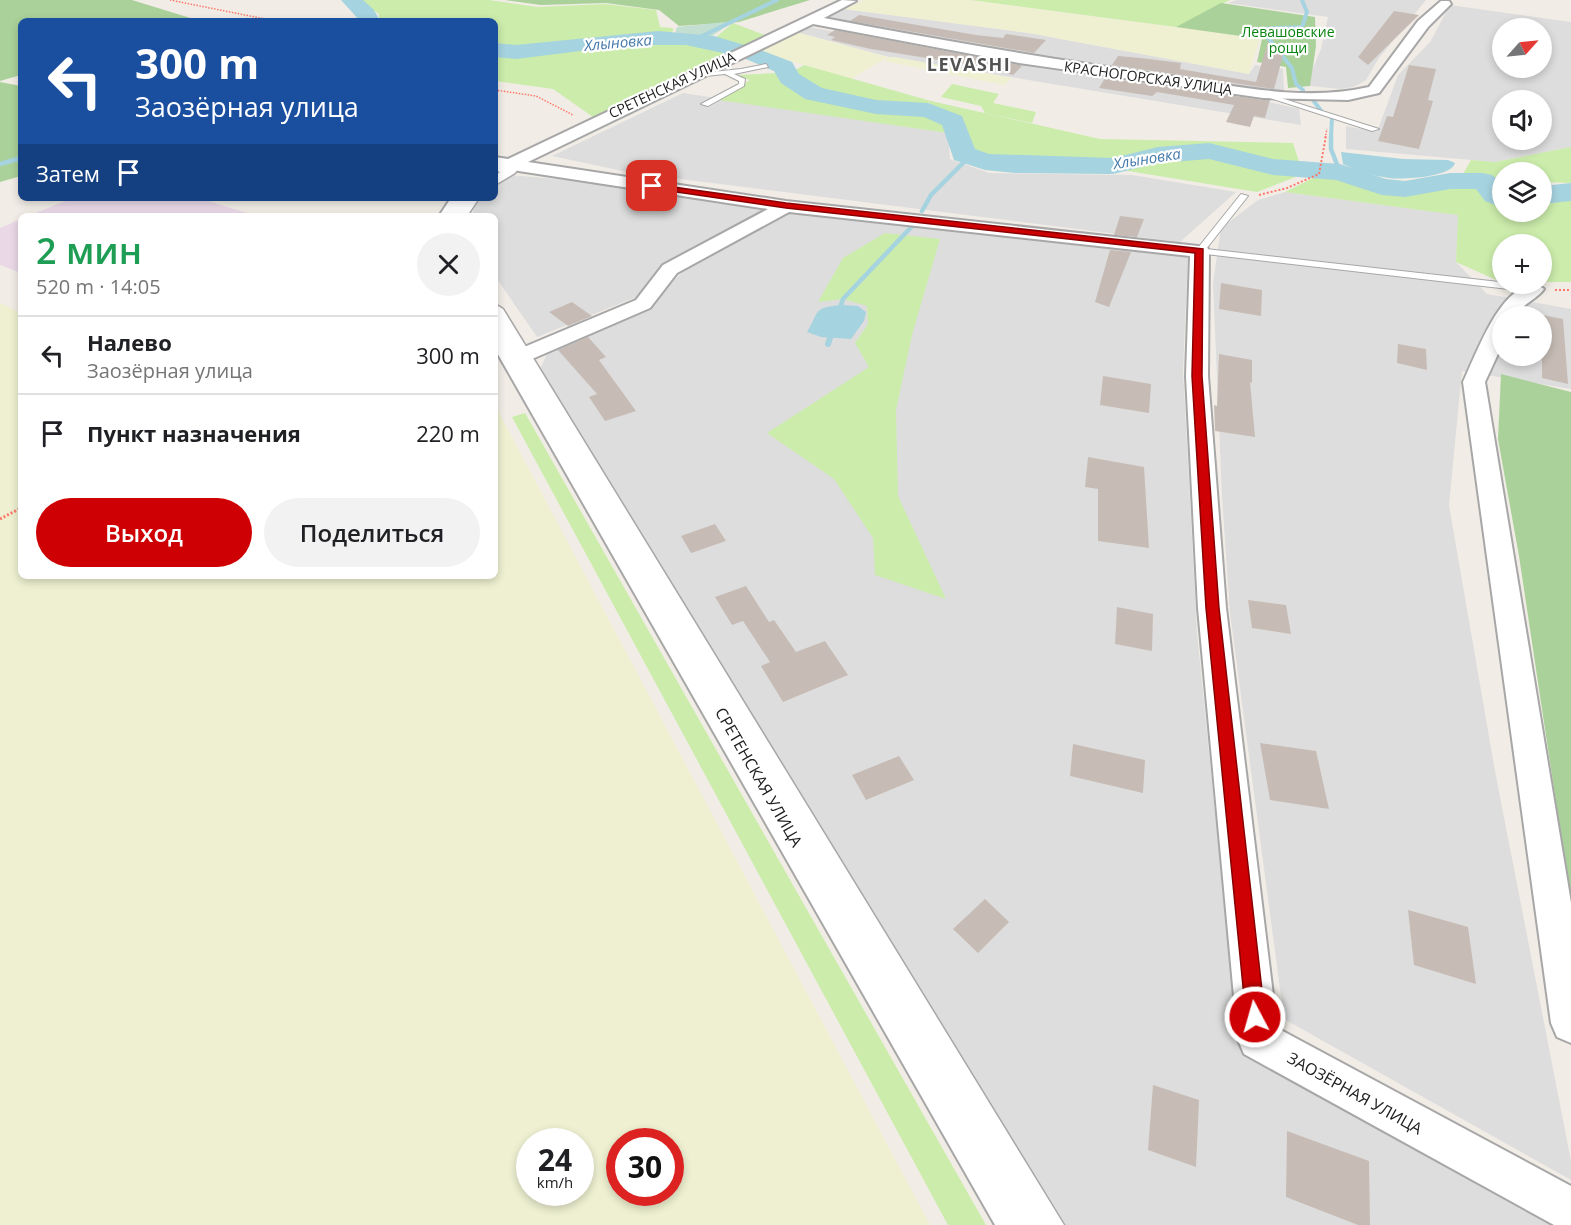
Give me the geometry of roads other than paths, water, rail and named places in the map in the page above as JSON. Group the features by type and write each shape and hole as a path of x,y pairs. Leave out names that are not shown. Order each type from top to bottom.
{"street":[{"name":"СРЕТЕНСКАЯ УЛИЦА","path":"500,170 595,121 850,1"},
{"name":"КРАСНОГОРСКАЯ УЛИЦА","path":"813,20 1018,59 1263,94 1301,97 1348,96 1374,90 1423,24 1444,4"},
{"path":"500,170 786,206 1200,251"},
{"path":"519,357 643,304 670,269 786,206"},
{"name":"ЗАОЗЁРНАЯ УЛИЦА","path":"1200,251 1197,376 1212,608 1258,1040 1571,1210"},
{"path":"1511,306 1527,294"},
{"path":"498,315 519,357 1048,1225"},
{"name":"СРЕТЕНСКАЯ УЛИЦА","path":"498,334 519,357 1020,1225"},
{"path":"1492,344 1474,382 1571,1023"}],"lane":[{"path":"693,75 766,66"},
{"path":"705,104 742,85 743,80 725,72"},
{"path":"1263,94 1375,129"},
{"path":"1200,251 1244,196"},
{"path":"1200,251 1492,284"}],"water":[{"path":"1341,152 1403,159 1448,160 1455,163 1445,172 1415,178 1389,178 1366,173 1343,164"},
{"path":"841,305 858,306 866,312 864,321 851,339 821,337 807,332 821,309"}],"waterway":[{"name":"Хлыновка","path":"351,0 369,18"},
{"path":"698,38 777,0"},
{"path":"1302,0 1307,12 1302,27 1261,29 1292,68 1296,84 1303,90"},
{"name":"Хлыновка","path":"498,50 516,52 600,41 658,37 686,38 740,51"},
{"name":"Хлыновка","path":"750,54 784,67 789,78 814,94 876,107 928,110 953,121 963,154 985,162 1015,165 1113,166 1158,155 1209,151 1273,167 1340,172 1382,187 1405,189 1450,181 1482,181 1492,190"},
{"path":"1313,100 1322,112"},
{"path":"1331,138 1332,117"},
{"path":"1331,138 1331,149 1340,172"},
{"path":"922,211 931,195 969,157"},
{"path":"0,164 18,159"},
{"name":"Хлыновка","path":"1552,194 1571,192"},
{"path":"838,314 843,299 917,221"},
{"path":"828,344 833,329"}],"district":[{"name":"LEVASHI","path":"969,65"}],"park label":[{"name":"Левашовские рощи","path":"1288,40"}]}
